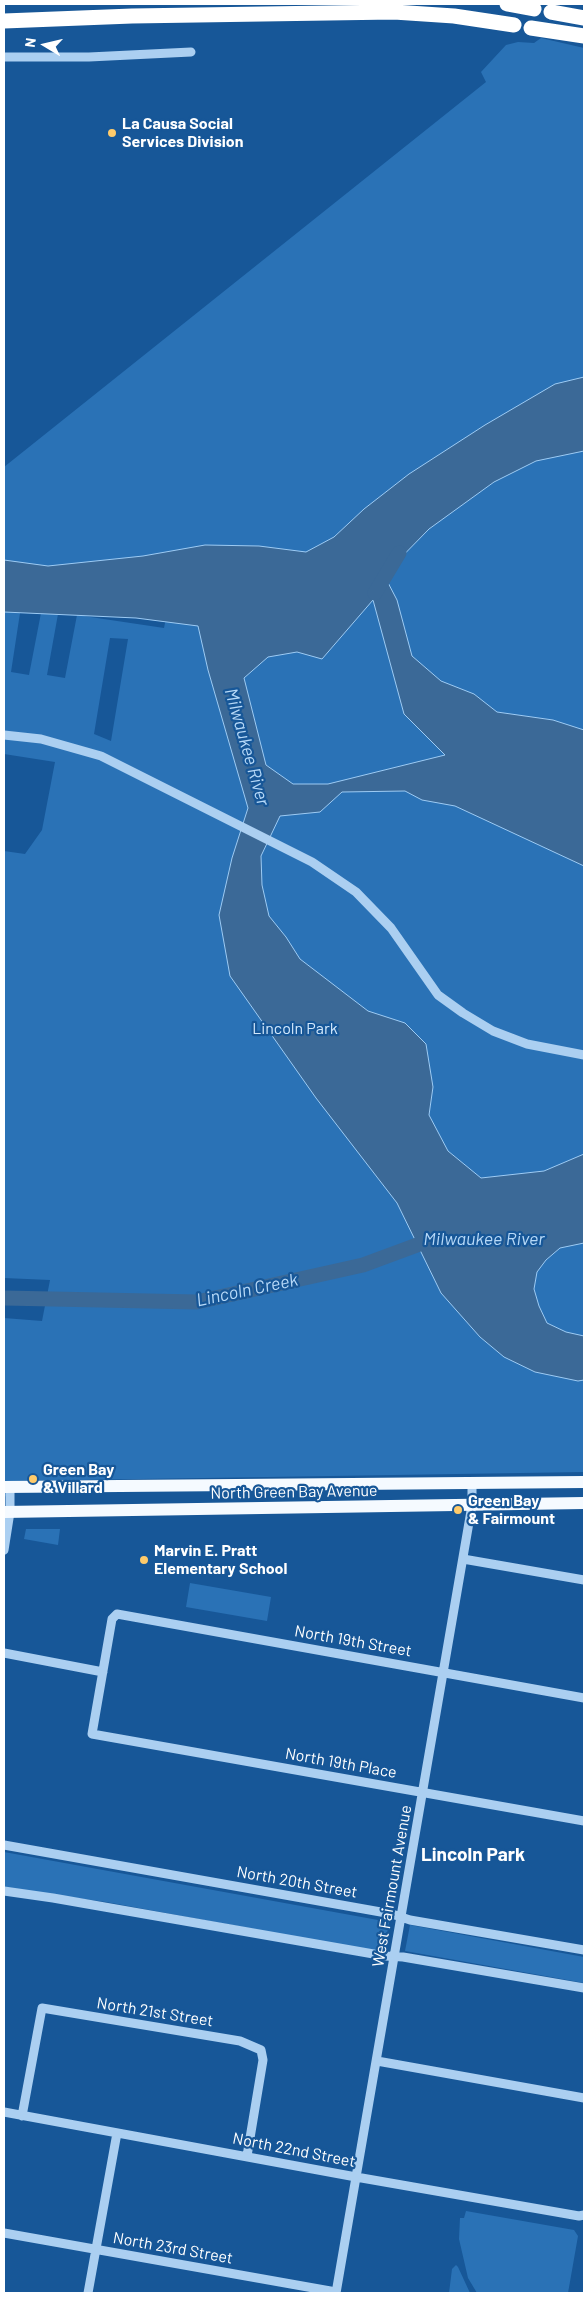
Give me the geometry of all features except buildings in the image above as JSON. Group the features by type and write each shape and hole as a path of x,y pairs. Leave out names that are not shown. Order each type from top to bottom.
{"highway":[{"path":"507,4 534,9"},
{"path":"4,21 132,16 394,12 454,16 514,25"},
{"path":"550,12 584,18"},
{"path":"531,28 584,36"}],"main road":[{"name":"North Green Bay Avenue","path":"7,1486 584,1482"},
{"name":"North Green Bay Avenue","path":"7,1512 584,1503"}],"street":[{"path":"4,57 90,57 191,52"},
{"path":"4,734 41,739 101,756 312,862 356,892 391,928 438,995 463,1013 492,1031 527,1044 584,1055"},
{"name":"West Fairmount Avenue","path":"336,2293 463,1559 472,1505 472,1484"},
{"path":"4,1550 7,1486"},
{"path":"463,1559 584,1580"},
{"name":"North 19th Street","path":"103,1672 112,1619 117,1614 584,1698"},
{"path":"4,1653 103,1672"},
{"name":"North 19th Place","path":"103,1672 92,1734 584,1821"},
{"name":"North 20th Street","path":"4,1845 584,1950"},
{"path":"4,1892 53,1898 384,1956 395,1956 584,1988"},
{"name":"North 21st Street","path":"22,2116 42,2008 240,2041 261,2050 262,2072 247,2156"},
{"path":"377,2060 584,2098"},
{"name":"North 22nd Street","path":"4,2112 356,2177 582,2216"},
{"path":"88,2293 117,2133"},
{"name":"North 23rd Street","path":"4,2232 336,2293"}],"green space":[{"name":"Lincoln Park","path":"541,38 584,48 584,1472 14,1481 4,1499 4,1318 42,1321 50,1280 4,1278 4,851 25,854 42,830 55,762 4,754 4,611 20,613 11,672 29,675 41,613 58,614 47,675 65,678 77,615 164,628 166,618 4,592 4,467 486,82 481,72 506,45 518,42 534,43","holes":["110,638 128,639 111,741 94,734"]},
{"path":"26,1529 60,1529 58,1545 24,1539"},
{"path":"190,1583 271,1597 267,1621 186,1607"},
{"path":"4,1852 389,1922 384,1953 106,1902 4,1888"},
{"path":"410,1925 584,1957 584,1983 405,1951"},
{"path":"466,2211 574,2230 578,2236 568,2293 477,2293 468,2278 459,2239 460,2218 464,2218"},
{"path":"456,2265 470,2293 449,2293 452,2269"}],"water":[{"name":"Milwaukee River","path":"584,377 584,451 536,461 494,482 429,529 384,575 397,600 412,656 441,681 474,694 497,712 553,720 584,730 584,866 455,806 422,800 405,791 342,792 320,812 280,816 261,856 262,885 269,916 286,937 300,959 368,1011 405,1023 426,1044 433,1087 429,1115 448,1151 481,1178 544,1171 584,1154 584,1243 560,1248 546,1260 537,1272 534,1289 547,1323 566,1332 584,1336 584,1380 578,1381 535,1372 504,1357 480,1337 441,1293 397,1203 316,1098 230,976 219,915 232,858 248,808 208,670 198,626 136,618 4,612 4,560 48,566 143,556 205,545 259,546 306,552 334,537 364,509 409,474 485,425 555,384","holes":["373,600 404,714 445,755 328,784 293,784 266,765 244,678 268,657 297,652 322,659"]}],"waterway":[{"name":"Milwaukee River","path":"375,593 399,553"},
{"name":"Lincoln Creek","path":"4,1298 197,1302 363,1265 436,1238"}],"place":[{"name":"La Causa Social Services Division","path":"112,133"},
{"name":"Green Bay & Villard","path":"33,1479"},
{"name":"Green Bay & Fairmount","path":"458,1510"},
{"name":"Marvin E. Pratt Elementary School","path":"144,1560"}],"district":[{"name":"Lincoln Park","path":"473,1855"}]}
